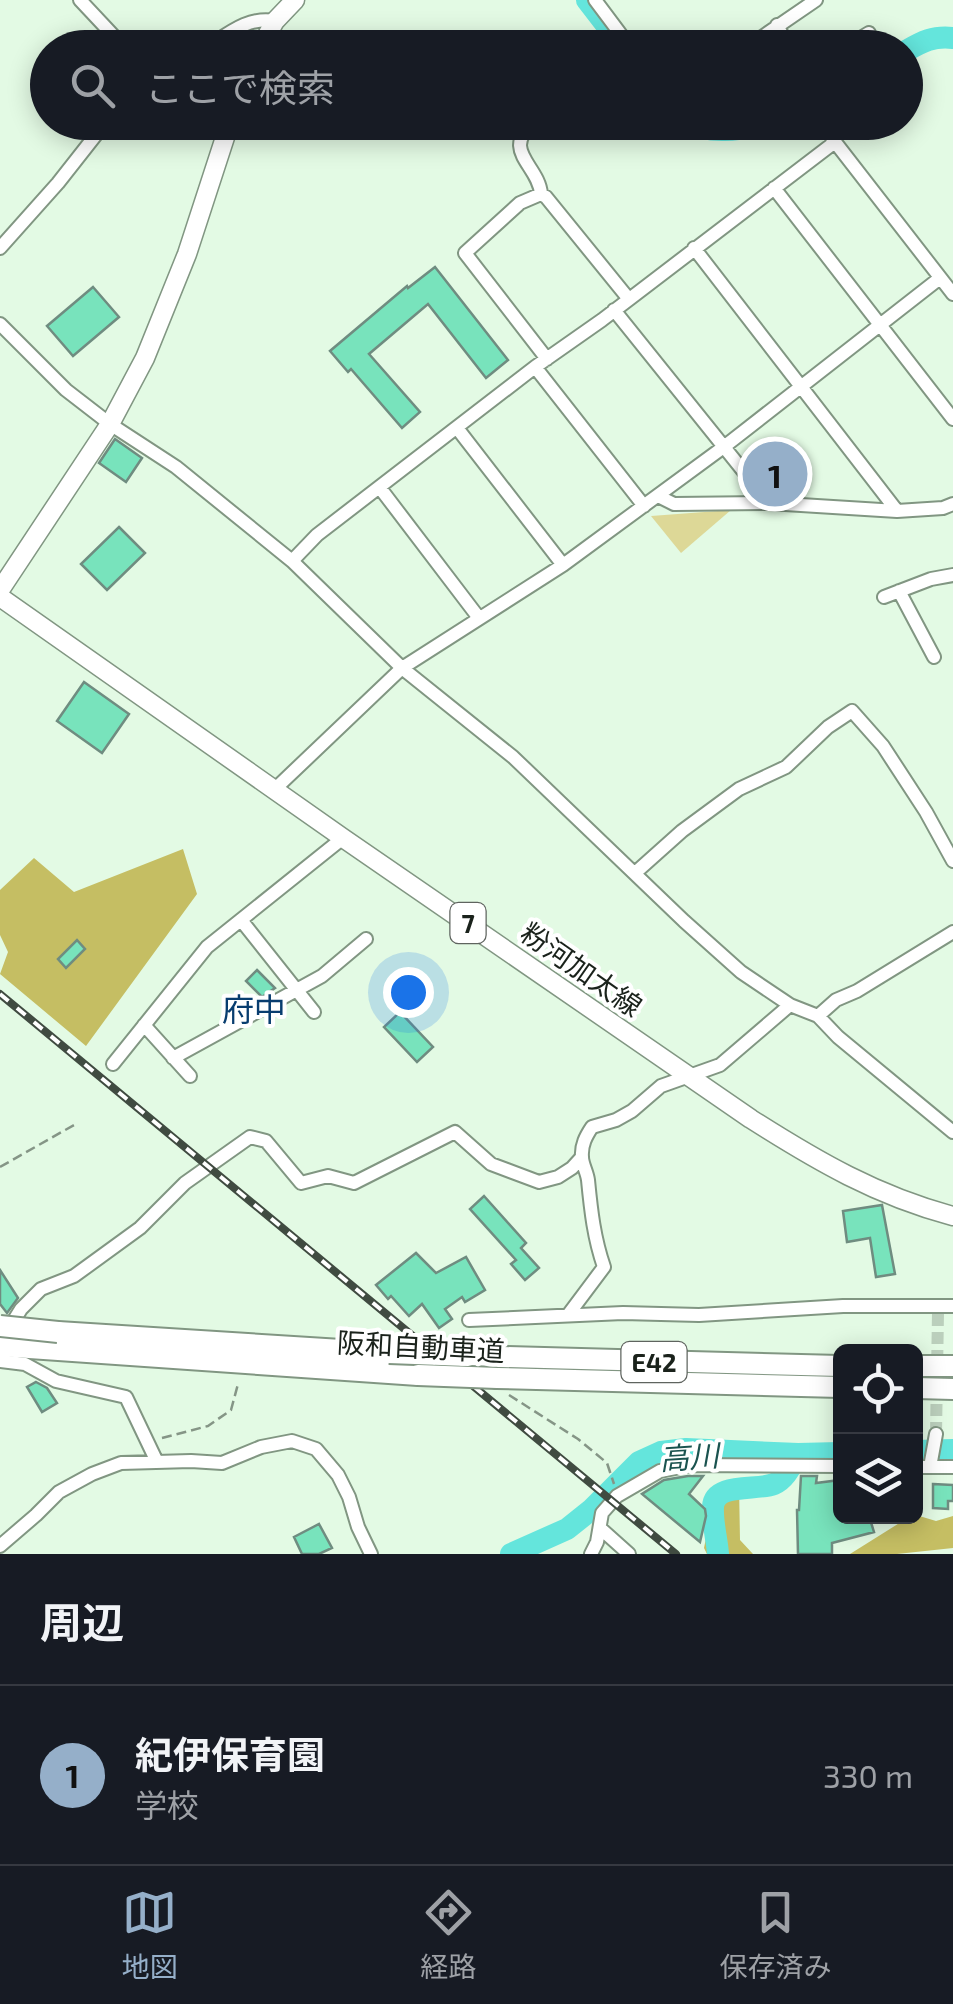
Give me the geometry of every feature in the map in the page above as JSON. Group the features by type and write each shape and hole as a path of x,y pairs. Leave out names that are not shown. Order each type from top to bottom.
{"highway":[{"name":"阪和自動車道","path":"0,1326 56,1341 502,1386 833,1388"},
{"name":"阪和自動車道","path":"0,1344 56,1341 833,1366"},
{"path":"923,1366 953,1366"},
{"path":"923,1388 953,1388"}],"main road":[{"path":"270,30 296,0"},
{"path":"0,594 110,424 152,340 224,140"},
{"name":"粉河加太線","path":"0,594 343,838 810,1157 870,1188 953,1216"}],"street":[{"path":"80,0 108,30"},
{"path":"595,0 618,30"},
{"path":"770,30 816,0"},
{"path":"236,30 262,19 274,22"},
{"path":"777,25 780,30"},
{"path":"0,248 92,140"},
{"path":"520,140 521,156 541,187 541,194"},
{"path":"292,561 317,535 835,142 953,294"},
{"path":"774,188 953,419"},
{"path":"541,194 628,298"},
{"path":"541,194 520,204 465,253 644,506"},
{"path":"694,248 897,512"},
{"path":"275,789 402,668 563,565 725,446 940,278"},
{"path":"614,310 768,503"},
{"path":"0,324 66,390 176,466 292,561 402,668 513,758 741,972 790,1004 818,1016 953,1132"},
{"path":"457,428 563,565"},
{"path":"380,488 479,618"},
{"path":"658,496 674,504 768,503 897,512 953,504"},
{"path":"884,597 953,575"},
{"path":"899,591 934,657"},
{"path":"635,873 682,831 739,790 786,767 828,727 852,711 883,746 953,861"},
{"path":"113,1064 207,947 343,838"},
{"path":"240,920 314,1012"},
{"path":"818,1016 836,1000 953,932"},
{"path":"174,1058 322,976 366,939"},
{"path":"568,1315 604,1267 595,1242 588,1175 582,1157 584,1139 592,1127 632,1111 662,1086 720,1065 790,1004"},
{"path":"144,1025 190,1076"},
{"path":"0,1344 21,1309 41,1290 74,1276 140,1228 186,1183 250,1137 266,1142 301,1183 328,1176 354,1183 455,1132 492,1164 540,1182 572,1168 582,1157"},
{"path":"469,1320 623,1312 700,1315 843,1306 944,1308"},
{"path":"0,1361 25,1364 56,1381 126,1398 157,1462"},
{"path":"0,1546 59,1492 121,1463 222,1463 261,1447 292,1441 316,1448 338,1475 371,1554"},
{"path":"930,1455 953,1467"},
{"path":"592,1554 602,1514 617,1496 660,1471 691,1466 833,1466"},
{"path":"600,1528 630,1554"}],"path":[{"path":"0,1167 74,1125"},
{"path":"148,1442 208,1426 231,1410 238,1384"},
{"path":"502,1386 608,1463 620,1494"}],"shaded area":[{"path":"731,510 681,553 651,516"},
{"path":"183,849 197,894 86,1046 0,974 8,952 0,935 0,890 34,858 74,892"},
{"path":"739,1485 740,1540 753,1554 707,1554 704,1548 716,1489"},
{"path":"953,1516 953,1548 850,1554 898,1524 923,1524 923,1517 936,1521"}],"building":[{"path":"435,267 508,360 486,378 428,304 369,354 420,412 402,428 351,369 348,372 330,351"},
{"path":"93,287 119,317 73,356 47,326"},
{"path":"115,439 142,458 126,482 99,463"},
{"path":"119,527 145,553 107,590 81,564"},
{"path":"84,682 129,714 102,753 57,721"},
{"path":"77,940 85,949 66,968 58,959"},
{"path":"257,970 275,988 262,997 246,981"},
{"path":"400,1012 433,1047 417,1062 384,1027"},
{"path":"484,1196 526,1243 521,1248 539,1268 525,1280 511,1264 516,1260 470,1209"},
{"path":"882,1205 895,1274 876,1277 870,1238 847,1242 843,1211"},
{"path":"416,1253 436,1273 466,1257 485,1290 465,1302 462,1297 445,1309 452,1319 439,1328 422,1304 409,1316 376,1285"},
{"path":"0,1270 18,1298 7,1313 0,1304"},
{"path":"36,1382 47,1388 57,1403 42,1412 27,1387"},
{"path":"703,1476 689,1494 705,1509 700,1542 642,1494 664,1480"},
{"path":"801,1476 817,1476 816,1483 833,1481 833,1524 872,1524 874,1532 832,1543 832,1554 798,1554"},
{"path":"933,1484 953,1485 953,1501 948,1501 948,1509 933,1508"},
{"path":"319,1524 332,1548 319,1554 302,1554 294,1537"}],"waterway":[{"path":"587,0 610,30"},
{"path":"923,42 953,38"},
{"name":"高川","path":"511,1554 567,1529 639,1462 661,1452 686,1449 833,1453"},
{"name":"高川","path":"923,1451 953,1450"},
{"path":"718,1554 715,1499 728,1491 778,1482 798,1454"}],"tunnel":[{"path":"936,1434 938,1313"}],"railway":[{"path":"0,994 676,1554"}],"place":[{"name":"紀伊保育園","path":"775,474"}],"district":[{"name":"府中","path":"254,1008"}]}
